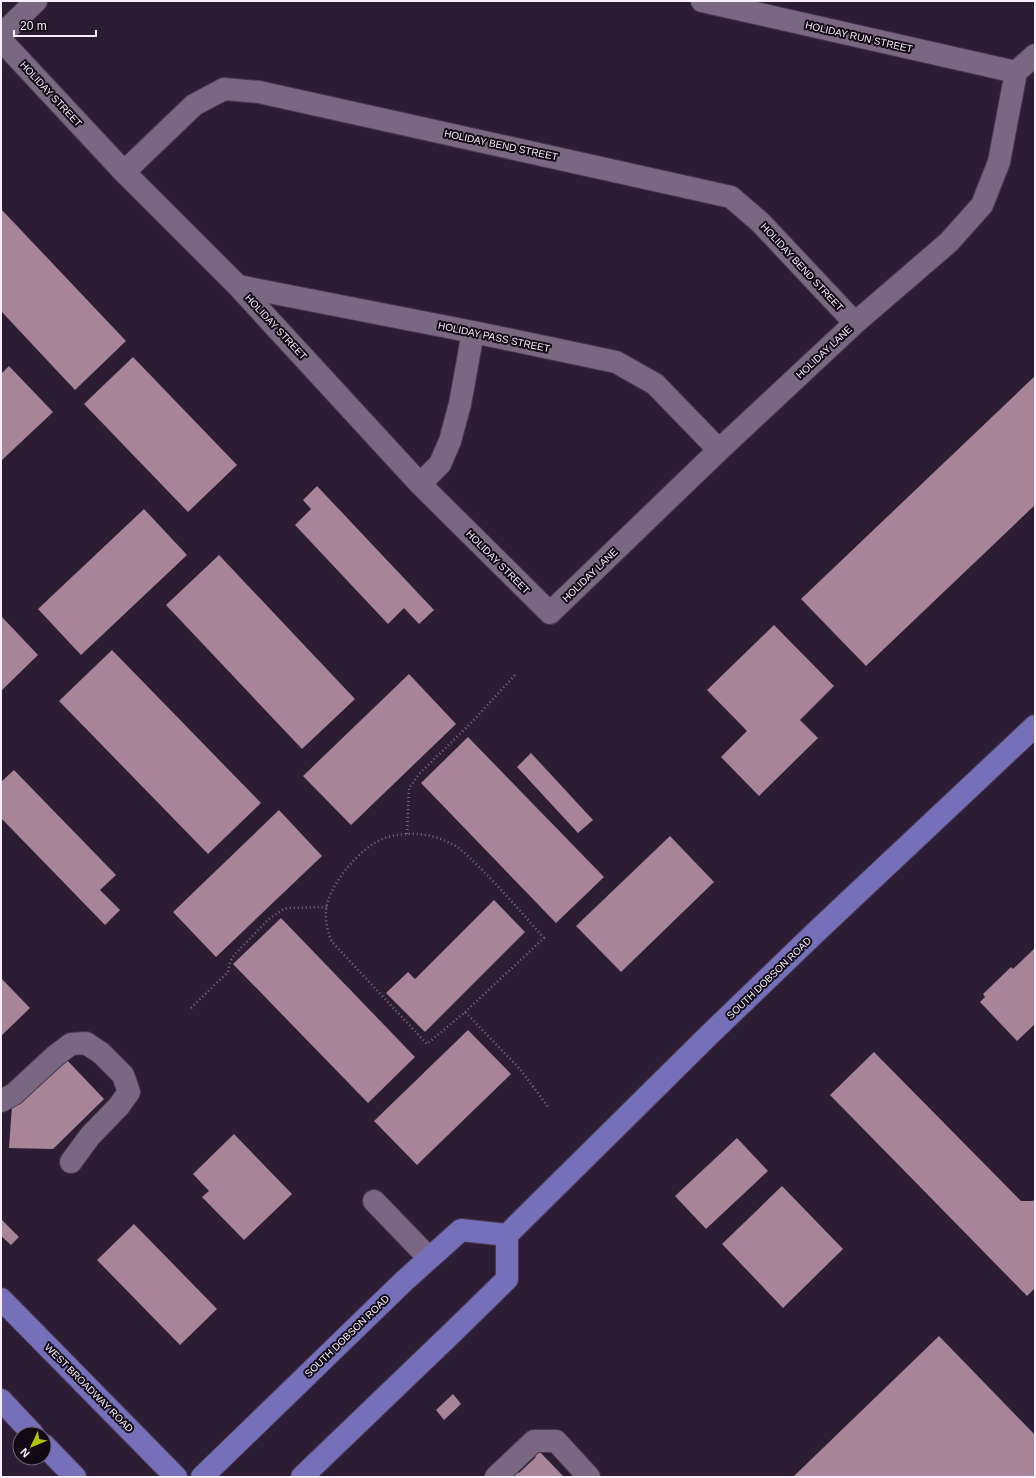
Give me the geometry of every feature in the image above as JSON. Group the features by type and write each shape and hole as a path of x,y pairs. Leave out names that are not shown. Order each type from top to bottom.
{"main road":[{"name":"SOUTH DOBSON ROAD","path":"202,1477 429,1258 461,1230 507,1236 776,971 1035,726"},
{"path":"302,1477 507,1279 507,1236"},
{"name":"WEST BROADWAY ROAD","path":"1,1299 176,1477"},
{"path":"1,1400 25,1426"},
{"path":"52,1453 75,1477"}],"lane":[{"path":"1,35 36,1"},
{"name":"HOLIDAY RUN STREET","path":"702,1 1016,72"},
{"name":"HOLIDAY STREET","path":"1,40 124,172 238,286 420,484 550,613"},
{"path":"1016,72 1035,55"},
{"name":"HOLIDAY LANE","path":"550,613 719,450 855,323 949,242 982,205 999,162 1016,72"},
{"name":"HOLIDAY BEND STREET","path":"124,172 194,105 224,89 259,92 731,196 761,223 855,323"},
{"name":"HOLIDAY PASS STREET","path":"238,286 473,332 616,362 655,384 719,450"},
{"path":"420,484 440,464 450,441 460,404 473,332"},
{"path":"1,1101 14,1094 55,1056 71,1044 86,1044 101,1053 123,1075 129,1092 119,1106 90,1136 71,1162"},
{"path":"374,1201 429,1258"},
{"path":"496,1477 534,1441 556,1441 590,1477"}],"path":[{"path":"407,834 409,788 420,773 471,723 516,674"},
{"path":"407,834 426,834 450,843 460,849 480,868 544,938 465,1012 427,1044 333,943 328,936 327,907 337,882 345,870 370,845 385,838 407,834"},
{"path":"191,1008 228,972 230,962 234,955 270,918 288,908 327,907"},
{"path":"465,1012 520,1069 549,1108"}],"building":[{"path":"1,209 126,341 75,390 1,311"},
{"path":"133,357 237,465 188,512 84,404"},
{"path":"9,366 53,412 1,461 1,374"},
{"path":"1035,376 1035,505 866,666 801,599"},
{"path":"317,486 434,610 419,624 404,608 388,624 295,525 311,509 303,500"},
{"path":"144,509 187,555 81,655 38,609"},
{"path":"219,555 355,699 302,749 166,605"},
{"path":"1,616 38,655 1,691"},
{"path":"774,625 834,686 800,720 818,738 759,796 721,757 747,731 707,690"},
{"path":"112,650 261,803 208,854 59,701"},
{"path":"409,674 456,724 351,825 303,776"},
{"path":"468,737 604,877 556,923 421,783"},
{"path":"531,753 593,820 578,833 517,767"},
{"path":"14,770 116,875 100,890 120,910 105,925 1,818 1,782"},
{"path":"279,810 322,856 216,957 173,912"},
{"path":"670,836 714,882 621,972 576,926"},
{"path":"494,900 525,932 425,1032 386,993 408,972 415,979"},
{"path":"281,918 415,1057 368,1103 233,964"},
{"path":"1035,948 1035,1024 1017,1041 980,1002 985,997 983,994 1011,967 1013,969"},
{"path":"1,978 30,1008 1,1036"},
{"path":"468,1030 511,1074 417,1165 374,1121"},
{"path":"874,1052 1021,1201 1033,1201 1035,1199 1035,1288 1027,1296 830,1095"},
{"path":"66,1059 104,1099 53,1149 9,1148 12,1105 18,1105"},
{"path":"234,1134 292,1194 244,1240 202,1197 209,1191 193,1174"},
{"path":"737,1138 768,1171 706,1229 675,1196"},
{"path":"782,1186 843,1249 783,1308 722,1244"},
{"path":"1,1219 19,1237 11,1245 1,1236"},
{"path":"134,1224 217,1309 180,1345 97,1260"},
{"path":"939,1336 1035,1435 1035,1477 794,1476"},
{"path":"453,1394 461,1404 444,1420 436,1410"},
{"path":"539,1451 564,1477 505,1477 515,1469 519,1473 536,1457 535,1456"}]}
